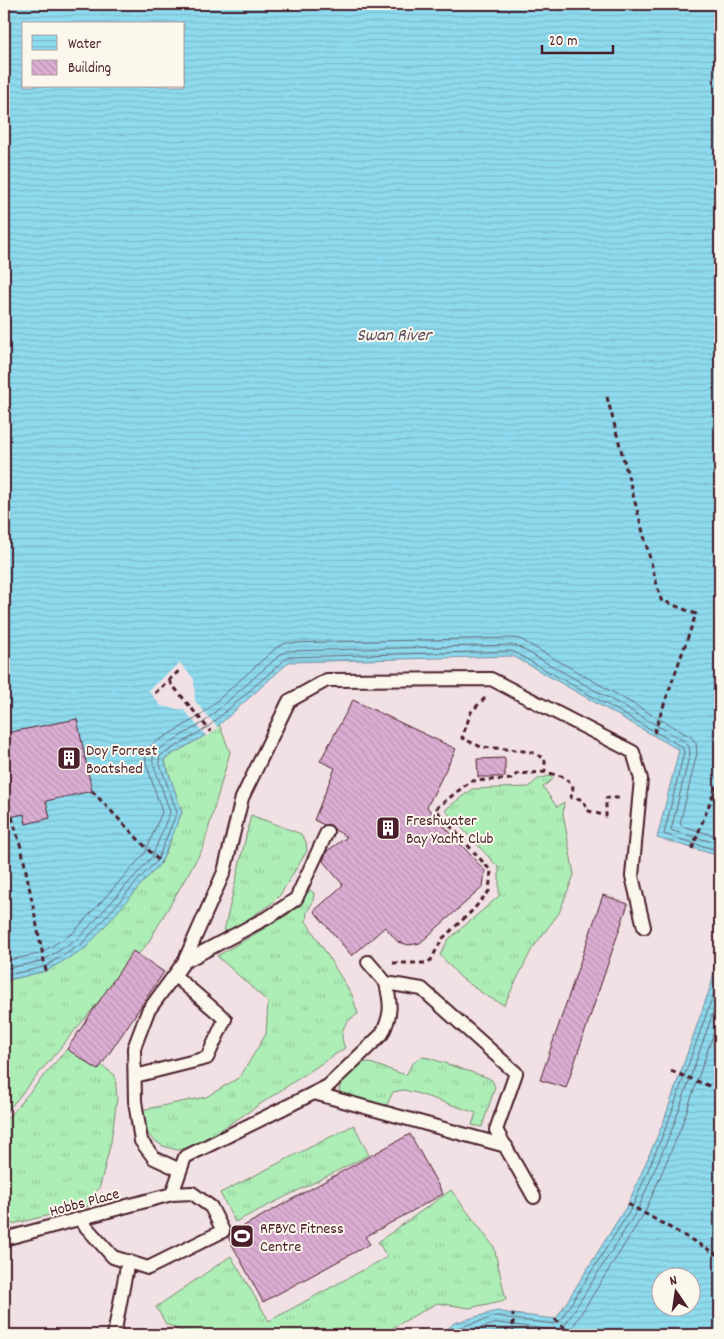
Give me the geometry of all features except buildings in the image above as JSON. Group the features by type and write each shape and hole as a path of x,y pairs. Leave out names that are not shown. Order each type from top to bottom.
{"lane":[{"path":"180,1170 154,1158 141,1140 134,1101 134,1048 148,1011 184,962 224,872 242,798 289,702 327,680 491,679 633,752 641,779 632,876 644,927"},
{"path":"184,962 272,915 296,899 327,832"},
{"path":"172,1194 184,1157 328,1086 382,1034 390,1011 390,996 386,983 368,962"},
{"path":"135,1076 207,1058 225,1019 174,976"},
{"path":"386,983 422,989 516,1073 496,1130 534,1197"},
{"path":"314,1093 506,1146"},
{"name":"Hobbs Place","path":"4,1239 172,1194 192,1193 211,1207 224,1231 148,1268 128,1261"},
{"path":"79,1219 113,1257 128,1261 114,1335"}],"path":[{"path":"607,397 661,600 696,614 654,734"},
{"path":"155,692 180,670"},
{"path":"169,681 211,732"},
{"path":"499,683 471,712 462,738 481,747 507,748 532,752 545,759 544,772"},
{"path":"387,956 393,964 426,963 431,960 442,939 473,910 489,891 491,871 435,809 471,781 511,779 517,774 544,772 565,777 573,787 571,798 582,799 589,811 606,816 606,798 640,798"},
{"path":"692,849 716,787 720,789"},
{"path":"92,791 161,863"},
{"path":"12,816 22,851 46,971"},
{"path":"671,1071 720,1090"},
{"path":"628,1204 720,1256"},
{"path":"513,1314 513,1335"},
{"path":"556,1319 572,1335"}],"green space":[{"path":"219,724 230,752 203,848 148,943 4,1115 4,981 46,971 161,863 182,812 164,759 211,732"},
{"path":"549,776 554,778 543,787 557,807 564,802 563,813 574,875 559,913 532,949 504,1005 485,995 460,977 440,955 448,940 499,896 499,868 445,810 472,789 529,787 538,779"},
{"path":"251,815 301,834 306,842 307,851 280,895 271,904 223,935"},
{"path":"310,890 314,893 313,902 307,912 306,921 352,995 358,1014 349,1020 342,1032 345,1048 195,1147 177,1150 163,1146 152,1139 144,1128 141,1110 206,1097 240,1077 266,1034 268,1002 217,956 289,914"},
{"path":"67,1049 98,1070 101,1065 115,1075 117,1098 111,1142 100,1186 88,1206 4,1226 4,1122"},
{"path":"423,1057 492,1080 495,1087 482,1127 472,1125 476,1113 404,1090 393,1092 386,1107 339,1092 341,1080 358,1064 367,1062 406,1075 411,1066"},
{"path":"354,1125 369,1155 235,1222 220,1193"},
{"path":"451,1190 494,1247 506,1300 469,1308 437,1303 380,1335 190,1335 166,1324 156,1307 231,1256 269,1321 387,1257 378,1242"}],"water":[{"name":"Swan River","path":"4,4 720,4 720,856 657,838 679,750 513,656 289,662 211,732 164,759 182,812 161,863 86,948 46,971 4,981"},
{"path":"720,934 720,1335 441,1335 454,1323 497,1311 556,1319 628,1204 663,1123 712,982"}],"pier":[{"path":"180,663 194,679 195,701 218,728 207,737 184,710 161,706 148,690"}],"place":[{"name":"Doy Forrest Boatshed","path":"69,758"},
{"name":"Freshwater Bay Yacht Club","path":"388,828"},
{"name":"RFBYC Fitness Centre","path":"242,1236"}]}
